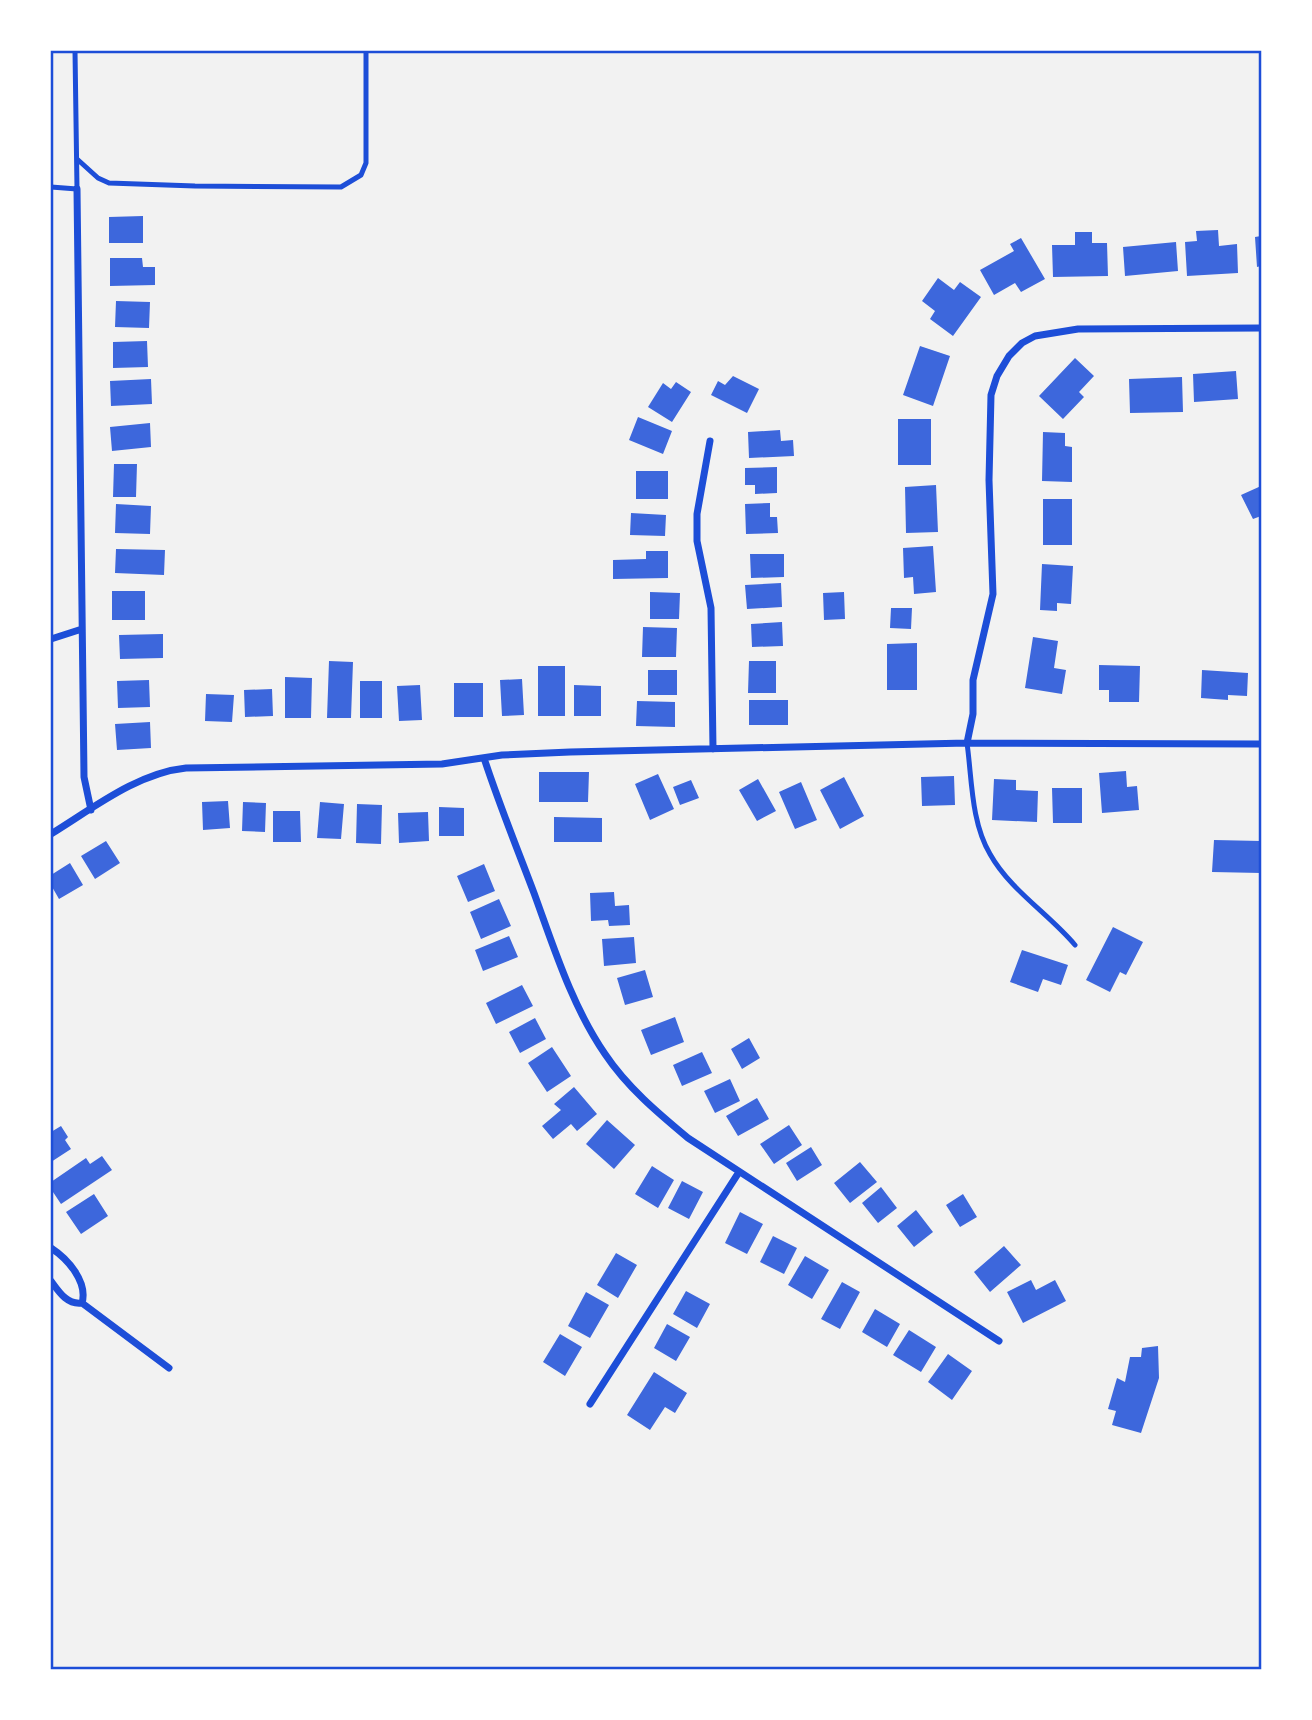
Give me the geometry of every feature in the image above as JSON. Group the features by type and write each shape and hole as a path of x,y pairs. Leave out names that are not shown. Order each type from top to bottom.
{"street":[{"path":"77,189 84,777 91,810"},
{"path":"967,744 973,714 973,680 993,594 989,480 991,395 997,376 1009,356 1035,336 1055,331 1261,328"},
{"path":"710,441 697,514 697,541 711,608 713,749"},
{"path":"51,639 82,629"},
{"path":"51,834 137,783 171,769 442,764 515,754 713,749 967,744 1261,744"},
{"path":"484,758 557,957 581,1013 605,1054 625,1080 688,1138 999,1341"},
{"path":"590,1404 739,1172"},
{"path":"51,1248 64,1256 84,1289 82,1303"},
{"path":"51,1281 66,1300 75,1304 82,1303 169,1368"}],"lane":[{"path":"51,187 77,189 75,51"},
{"path":"77,159 98,178 109,183 195,187 341,187 361,175 366,163 366,51"},
{"path":"967,744 975,804 982,836 990,855 1011,881 1075,944"}],"building":[{"path":"143,216 143,243 109,243 109,217"},
{"path":"1218,230 1219,246 1237,244 1238,273 1187,276 1185,242 1197,241 1196,231"},
{"path":"1075,232 1092,232 1092,243 1107,243 1108,276 1053,277 1052,245 1075,245"},
{"path":"1261,236 1261,266 1257,267 1255,237"},
{"path":"1021,238 1045,279 1021,292 1015,283 994,295 980,270 1014,251 1010,244"},
{"path":"1176,242 1178,271 1125,276 1123,247"},
{"path":"110,258 142,258 143,267 155,267 155,285 110,286"},
{"path":"938,278 954,290 960,282 981,297 953,336 930,319 935,311 922,301"},
{"path":"116,301 150,302 149,328 115,327"},
{"path":"147,341 148,367 113,368 113,342"},
{"path":"920,346 950,356 933,406 903,395"},
{"path":"1075,358 1094,376 1079,392 1084,397 1063,419 1039,396"},
{"path":"1236,371 1238,399 1194,402 1193,374"},
{"path":"733,376 759,389 747,413 711,395 718,381 725,385"},
{"path":"1182,377 1183,412 1130,413 1129,379"},
{"path":"151,379 152,404 111,406 110,381"},
{"path":"676,382 691,392 672,422 648,407 663,383 671,389"},
{"path":"638,417 672,431 663,454 629,440"},
{"path":"898,419 931,419 931,465 898,465"},
{"path":"150,423 151,447 112,451 110,427"},
{"path":"780,430 781,441 793,440 794,456 749,458 748,432"},
{"path":"1043,432 1065,433 1065,446 1072,447 1072,482 1042,481"},
{"path":"114,464 137,464 136,497 113,497"},
{"path":"777,467 777,493 755,494 755,485 745,485 745,468"},
{"path":"636,471 668,471 668,499 636,499"},
{"path":"936,485 938,532 906,533 905,487"},
{"path":"1261,486 1261,516 1253,519 1241,495"},
{"path":"1043,499 1072,499 1072,545 1043,545"},
{"path":"770,503 770,517 777,517 778,533 746,534 745,504"},
{"path":"116,504 151,506 150,534 115,533"},
{"path":"631,513 666,515 665,536 630,535"},
{"path":"933,546 936,592 914,594 913,577 904,578 903,548"},
{"path":"116,549 165,550 164,575 115,573"},
{"path":"646,551 668,551 668,578 613,579 613,560 646,559"},
{"path":"750,554 784,554 784,577 751,578"},
{"path":"1042,564 1073,566 1071,604 1057,603 1057,611 1040,610"},
{"path":"781,583 782,607 747,609 745,585"},
{"path":"112,591 145,591 145,620 112,620"},
{"path":"650,592 680,593 679,619 650,619"},
{"path":"844,592 845,619 824,620 823,593"},
{"path":"891,608 912,608 911,629 890,628"},
{"path":"782,622 783,646 752,647 751,624"},
{"path":"643,627 677,628 676,657 642,657"},
{"path":"163,634 163,658 120,659 119,635"},
{"path":"1033,637 1058,641 1054,668 1066,670 1062,694 1025,688"},
{"path":"917,643 917,690 887,690 887,644"},
{"path":"329,661 353,662 351,718 327,718"},
{"path":"749,661 776,661 776,693 748,693"},
{"path":"1099,665 1140,666 1139,702 1109,702 1109,690 1099,690"},
{"path":"538,666 565,666 565,716 538,716"},
{"path":"648,670 677,670 677,695 648,695"},
{"path":"1202,670 1248,673 1247,696 1228,695 1228,700 1201,698"},
{"path":"285,677 312,678 311,718 285,718"},
{"path":"522,679 524,715 502,716 500,680"},
{"path":"149,680 150,707 118,708 117,681"},
{"path":"360,681 382,681 382,718 360,718"},
{"path":"454,683 483,683 483,717 454,717"},
{"path":"420,685 422,720 399,721 397,686"},
{"path":"574,685 601,686 601,716 574,716"},
{"path":"272,689 273,716 245,717 244,690"},
{"path":"206,694 234,695 232,722 205,721"},
{"path":"749,700 788,700 788,725 749,725"},
{"path":"637,701 675,702 675,727 636,726"},
{"path":"150,722 151,748 117,750 115,724"},
{"path":"1126,771 1127,787 1137,786 1139,810 1102,813 1099,773"},
{"path":"539,772 589,772 588,802 539,802"},
{"path":"658,774 674,809 650,820 635,784"},
{"path":"954,776 955,805 922,806 921,777"},
{"path":"844,777 864,816 840,829 820,790"},
{"path":"758,779 776,811 757,821 739,790"},
{"path":"994,779 1016,780 1016,790 1038,791 1037,822 992,820"},
{"path":"691,780 699,798 680,805 673,787"},
{"path":"801,782 817,820 795,829 779,792"},
{"path":"1052,788 1082,788 1082,823 1053,823"},
{"path":"228,801 230,828 203,830 202,802"},
{"path":"243,802 266,803 265,832 242,831"},
{"path":"320,802 344,804 341,839 317,838"},
{"path":"357,804 382,805 381,844 356,843"},
{"path":"439,807 464,808 464,836 439,836"},
{"path":"273,811 300,811 301,842 273,842"},
{"path":"428,812 429,841 399,843 398,813"},
{"path":"554,817 602,818 602,842 554,842"},
{"path":"1214,840 1261,841 1261,873 1212,872"},
{"path":"106,841 120,863 95,879 81,856"},
{"path":"70,863 83,885 59,899 51,885 51,875"},
{"path":"484,864 495,891 468,902 457,876"},
{"path":"614,892 615,906 629,905 630,925 609,926 608,920 591,921 590,893"},
{"path":"499,899 511,926 481,939 470,912"},
{"path":"1113,927 1143,942 1126,975 1120,972 1110,992 1086,980"},
{"path":"509,936 518,957 483,971 475,950"},
{"path":"634,937 636,963 604,966 602,939"},
{"path":"1022,950 1068,965 1061,985 1043,979 1038,992 1010,982"},
{"path":"645,970 653,997 625,1005 617,978"},
{"path":"522,985 533,1006 496,1024 486,1003"},
{"path":"675,1017 684,1042 651,1055 641,1030"},
{"path":"535,1018 546,1039 520,1053 509,1032"},
{"path":"749,1038 760,1058 742,1069 731,1049"},
{"path":"552,1047 571,1076 547,1092 528,1063"},
{"path":"702,1052 712,1073 682,1086 673,1065"},
{"path":"730,1079 740,1101 715,1113 704,1091"},
{"path":"574,1087 597,1114 577,1131 571,1124 553,1139 542,1126 561,1110 554,1104"},
{"path":"757,1098 769,1119 738,1136 726,1116"},
{"path":"607,1120 635,1145 614,1169 586,1144"},
{"path":"789,1125 802,1145 774,1164 760,1144"},
{"path":"61,1126 71,1149 51,1162 51,1132"},
{"path":"811,1147 822,1165 797,1181 786,1163"},
{"path":"102,1156 112,1170 61,1204 51,1189 51,1182 86,1158 90,1164"},
{"path":"860,1162 877,1182 850,1203 834,1183"},
{"path":"652,1166 674,1180 658,1208 635,1194"},
{"path":"682,1181 703,1192 689,1219 668,1208"},
{"path":"881,1187 897,1208 878,1223 862,1203"},
{"path":"94,1194 108,1216 81,1234 66,1212"},
{"path":"963,1194 977,1217 960,1227 946,1205"},
{"path":"916,1210 933,1232 914,1247 897,1226"},
{"path":"740,1212 763,1224 747,1254 725,1243"},
{"path":"773,1236 797,1248 784,1274 760,1262"},
{"path":"1004,1246 1021,1265 990,1292 974,1272"},
{"path":"616,1253 637,1265 618,1298 597,1285"},
{"path":"805,1256 829,1270 812,1299 788,1285"},
{"path":"1031,1280 1036,1290 1055,1280 1066,1301 1023,1323 1007,1292"},
{"path":"842,1282 860,1292 840,1329 821,1319"},
{"path":"686,1291 710,1304 697,1328 673,1314"},
{"path":"586,1292 609,1305 590,1338 568,1326"},
{"path":"875,1309 900,1324 887,1347 862,1332"},
{"path":"667,1324 690,1337 676,1361 654,1348"},
{"path":"909,1330 936,1347 921,1372 893,1355"},
{"path":"560,1334 582,1347 565,1376 543,1362"},
{"path":"1158,1346 1159,1378 1141,1433 1112,1425 1116,1411 1108,1409 1117,1378 1125,1382 1130,1357 1141,1357 1142,1348"},
{"path":"948,1354 972,1371 952,1400 928,1382"},
{"path":"654,1372 687,1393 675,1413 665,1407 650,1430 627,1415"}]}
